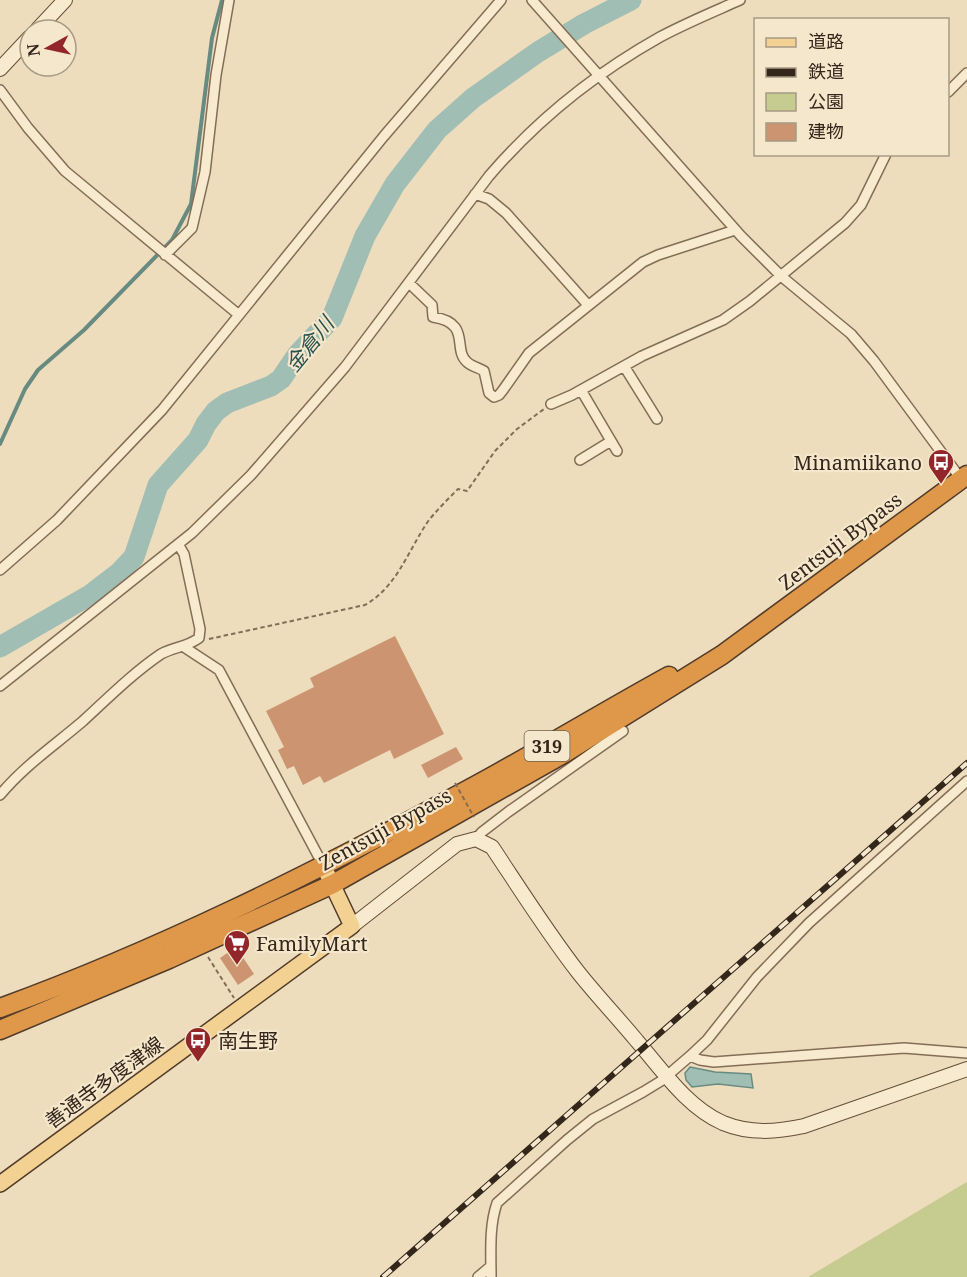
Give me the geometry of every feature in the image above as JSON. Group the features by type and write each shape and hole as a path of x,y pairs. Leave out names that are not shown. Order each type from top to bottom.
{"highway":[{"name":"Zentsuji Bypass","path":"0,1030 169,959 333,884 563,754 722,655 964,477"},
{"name":"Zentsuji Bypass","path":"0,1008 163,941 284,886 457,796 768,622"}],"main road":[{"path":"323,865 352,926"},
{"name":"善通寺多度津線","path":"0,1184 352,926"}],"street":[{"path":"48,18 65,0"},
{"path":"162,253 192,228 205,172 216,75 229,0"},
{"path":"0,570 57,520 162,410 384,136 501,0"},
{"path":"532,0 735,230 781,276 851,334 964,477"},
{"path":"0,686 192,533 258,467 345,367 507,154 545,117 612,66 662,37 740,0"},
{"path":"0,69 18,50"},
{"path":"949,91 967,73"},
{"path":"0,90 28,128 65,171 239,315"},
{"path":"551,404 642,356 723,320 845,223 861,205 885,156"},
{"path":"475,194 489,199 506,213 588,305"},
{"path":"409,283 432,305 433,317 449,322 458,331 464,358 484,371 489,393 494,397 503,390 529,353 643,262 735,230"},
{"path":"624,366 657,419"},
{"path":"581,390 616,451"},
{"path":"580,460 611,441"},
{"path":"0,795 19,774 140,670 163,653 188,645 199,638 200,629 184,554 178,544"},
{"path":"188,645 219,670 323,865"},
{"path":"352,926 457,844 476,839 508,812 623,731"},
{"path":"491,1277 493,1215 497,1203 593,1119 643,1092 666,1076 708,1040 757,977 809,923 967,781"},
{"path":"476,839 492,847 578,971 666,1076 686,1097 722,1122 741,1129 760,1132 783,1131 804,1126 967,1070"},
{"path":"690,1056 714,1062 904,1048 967,1053"},
{"path":"478,1277 491,1266"}],"path":[{"path":"188,645 280,622 365,605 378,598 393,580 430,519 458,489 467,490 495,451 517,429 551,404"},
{"path":"455,783 474,817"},
{"path":"206,953 241,1008"}],"green space":[{"path":"967,1182 967,1277 808,1277 965,1183"}],"water":[{"path":"690,1067 715,1072 751,1074 753,1088 718,1084 692,1087 686,1080 685,1073"}],"building":[{"path":"395,636 444,734 394,759 390,750 324,783 320,776 303,785 294,766 287,769 278,750 284,747 266,711 314,687 310,678"},
{"path":"456,747 463,759 428,778 421,765"},
{"name":"FamilyMart","path":"236,947 254,974 238,985 220,958"}],"waterway":[{"path":"0,444 25,389 38,370 84,330 172,240 191,204 212,38 222,0"},
{"name":"金倉川","path":"0,647 90,595 120,572 134,557 158,485 198,440 216,411 227,403 271,386 281,379 298,354 332,318 365,236 395,184 437,130 473,98 538,52 584,24 631,0"}],"railway":[{"path":"383,1277 967,763"}],"place":[{"name":"Minamiikano","path":"941,485"},
{"name":"FamilyMart","path":"237,966"},
{"name":"南生野","path":"198,1063"}]}
